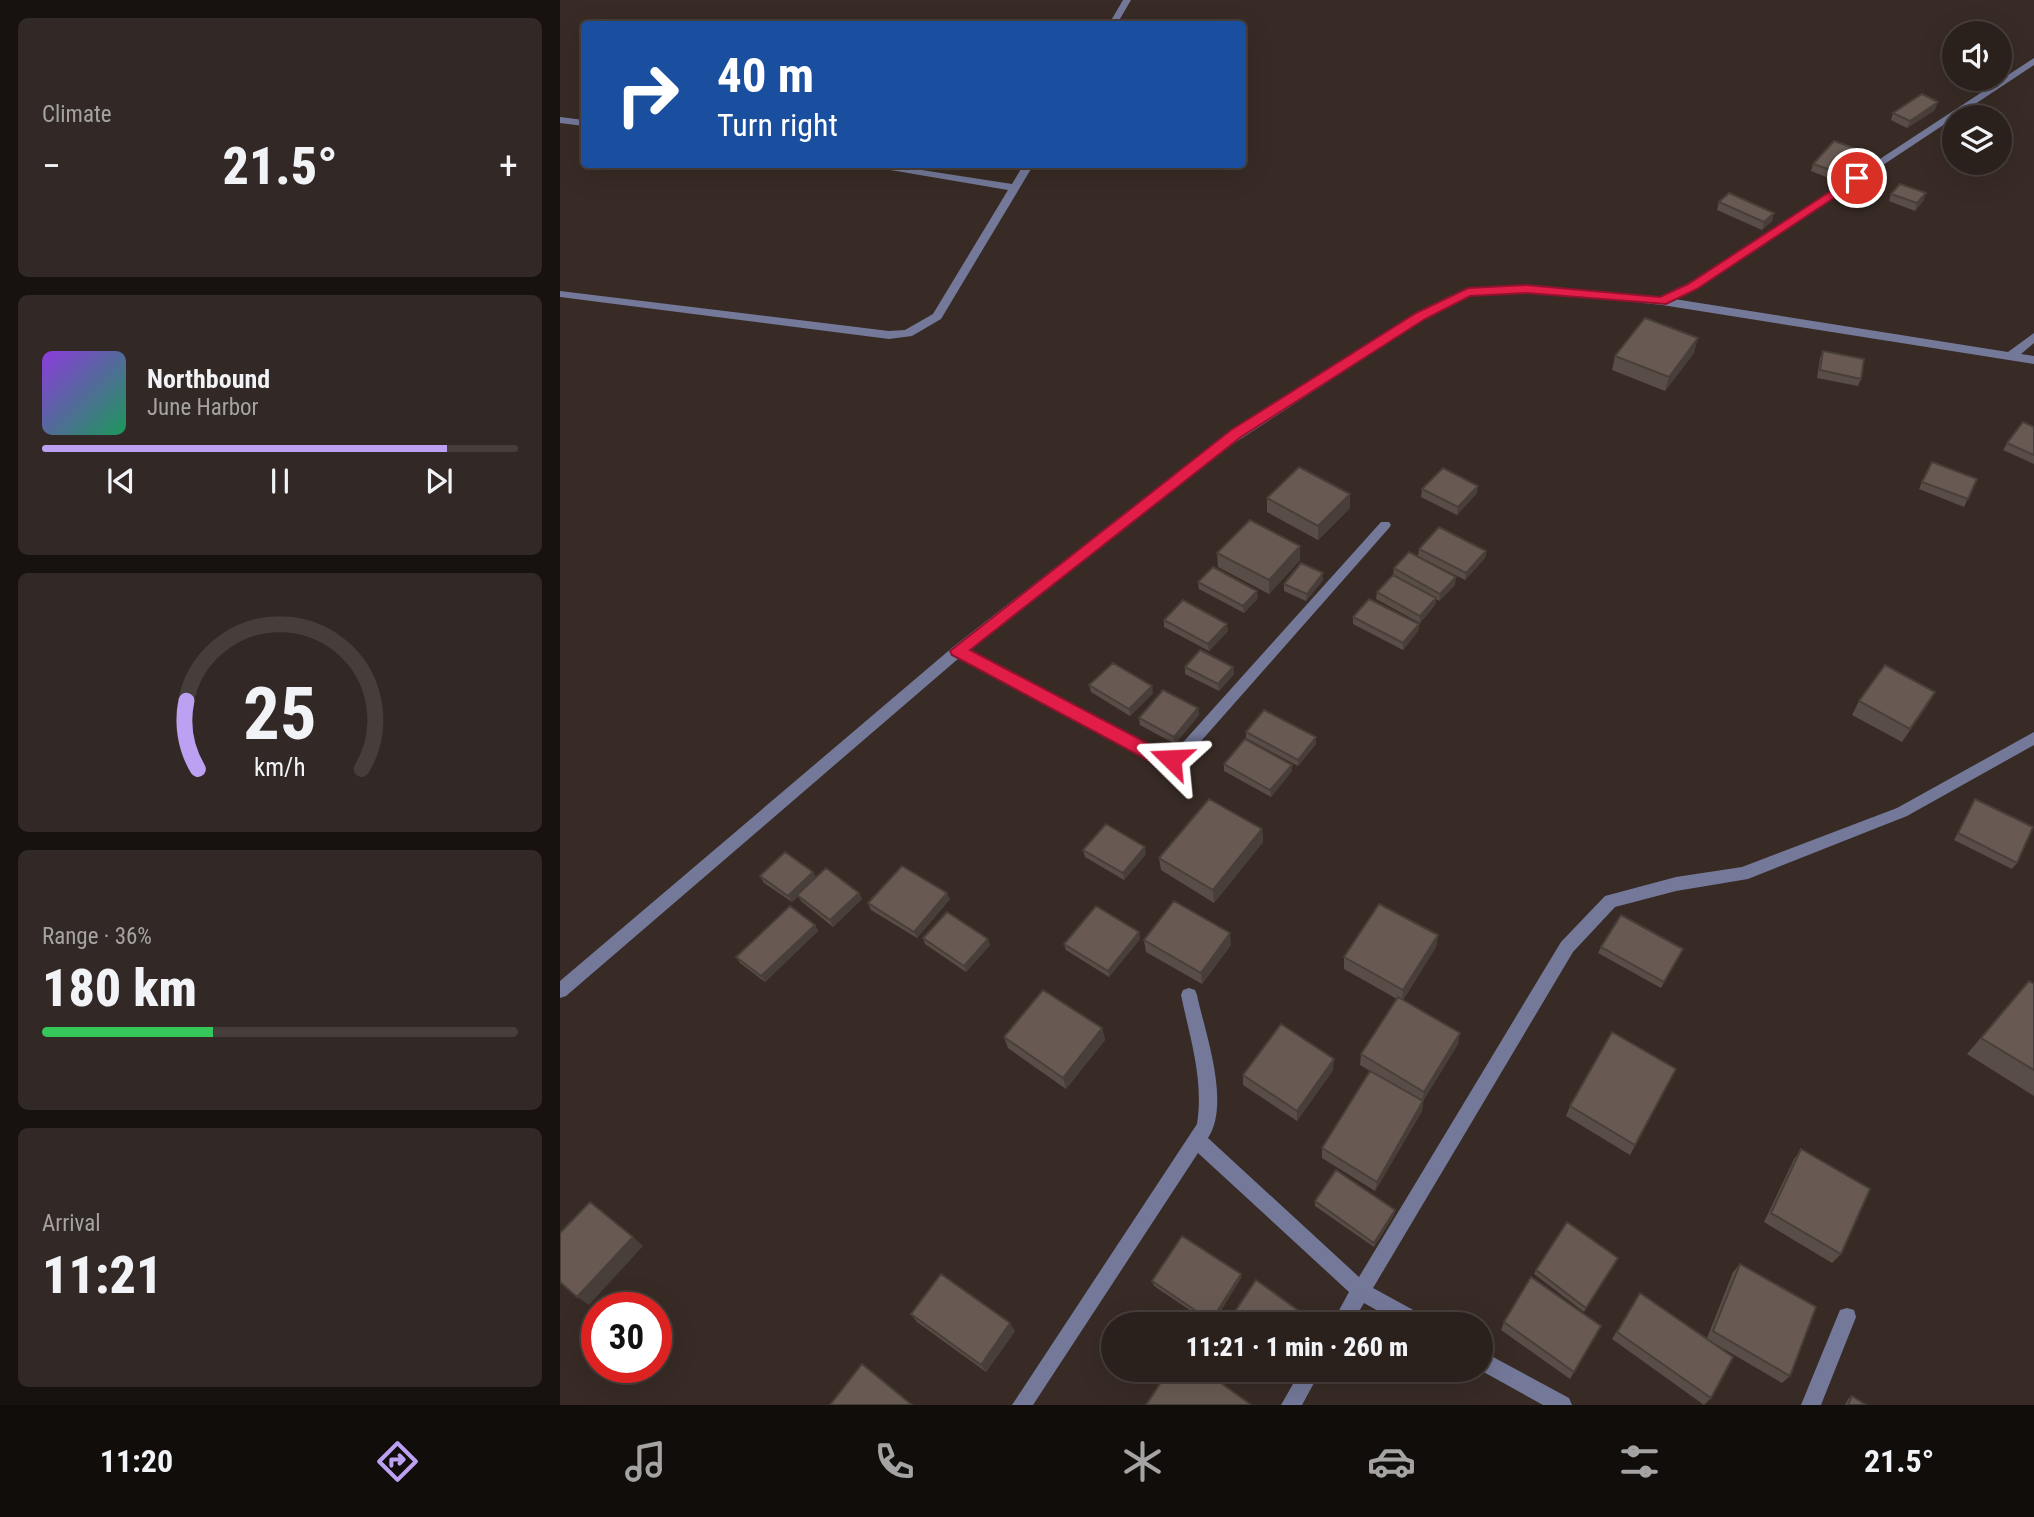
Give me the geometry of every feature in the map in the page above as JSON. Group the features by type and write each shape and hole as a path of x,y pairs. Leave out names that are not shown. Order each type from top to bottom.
{"street":[{"path":"1114,21 1127,0"},
{"path":"1662,301 1693,286 2034,61"},
{"path":"560,120 581,123"},
{"path":"886,168 1015,188"},
{"path":"560,294 889,335 908,333 937,316 1027,168"},
{"path":"560,991 958,651 1236,434 1441,305 1468,292 1526,289 1662,301 2034,360"},
{"path":"2011,356 2034,337"},
{"path":"958,651 1159,758 1171,759 1182,753 1385,525"},
{"path":"1348,1312 1567,947 1610,901 1676,884 1743,874 1902,812 2034,738"},
{"path":"1022,1405 1205,1127 1209,1108 1189,995"},
{"path":"1196,1139 1361,1291 1398,1312"},
{"path":"1811,1405 1847,1317"},
{"path":"1493,1366 1562,1405"},
{"path":"1291,1405 1305,1382"}],"building":[{"path":"1922,94 1938,102 1910,121 1893,113"},
{"path":"1834,141 1857,149 1837,172 1813,164"},
{"path":"1900,184 1926,193 1917,203 1891,194"},
{"path":"1729,193 1774,213 1764,222 1719,202"},
{"path":"1645,318 1698,338 1669,377 1615,356"},
{"path":"1823,351 1864,359 1861,379 1820,370"},
{"path":"2023,422 2034,427 2034,455 2007,443"},
{"path":"1932,462 1977,479 1968,499 1922,482"},
{"path":"1299,467 1350,494 1318,526 1267,498"},
{"path":"1443,468 1478,486 1458,507 1422,489"},
{"path":"1250,520 1300,546 1269,580 1217,553"},
{"path":"1439,527 1486,551 1466,573 1419,549"},
{"path":"1409,552 1456,577 1440,594 1394,568"},
{"path":"1301,563 1323,573 1307,594 1284,584"},
{"path":"1213,567 1257,591 1243,606 1198,582"},
{"path":"1393,575 1436,598 1420,616 1377,592"},
{"path":"1369,599 1419,624 1403,643 1353,617"},
{"path":"1183,600 1227,624 1208,644 1164,620"},
{"path":"1200,650 1233,667 1218,684 1185,667"},
{"path":"1113,663 1152,686 1129,709 1089,685"},
{"path":"1885,665 1935,692 1910,729 1859,701"},
{"path":"1163,690 1198,708 1174,737 1139,718"},
{"path":"1264,710 1316,737 1298,760 1246,732"},
{"path":"1245,739 1292,765 1270,790 1224,764"},
{"path":"1209,799 1262,829 1213,890 1159,858"},
{"path":"1975,799 2033,827 2017,863 1958,833"},
{"path":"1106,824 1145,847 1123,873 1083,850"},
{"path":"785,852 813,872 788,896 760,876"},
{"path":"902,866 947,893 914,932 868,903"},
{"path":"826,868 859,893 830,920 797,895"},
{"path":"1174,901 1230,933 1201,973 1144,940"},
{"path":"1379,904 1438,935 1403,990 1344,957"},
{"path":"790,906 815,925 761,976 736,957"},
{"path":"1096,906 1139,932 1108,971 1064,944"},
{"path":"947,912 988,939 964,966 923,938"},
{"path":"1621,915 1683,949 1664,982 1601,947"},
{"path":"2029,981 2034,984 2034,1070 1981,1038"},
{"path":"1043,990 1102,1028 1063,1078 1004,1037"},
{"path":"1398,997 1460,1033 1424,1092 1361,1054"},
{"path":"1281,1024 1334,1059 1297,1111 1243,1075"},
{"path":"1612,1032 1676,1069 1635,1145 1570,1106"},
{"path":"1370,1071 1423,1101 1377,1182 1322,1148"},
{"path":"1801,1149 1870,1189 1841,1254 1771,1213"},
{"path":"1336,1170 1395,1210 1374,1243 1315,1201"},
{"path":"590,1202 633,1237 577,1297 560,1282 560,1233"},
{"path":"1567,1222 1618,1258 1586,1308 1536,1270"},
{"path":"1182,1236 1241,1274 1217,1312 1198,1312 1152,1281"},
{"path":"1740,1264 1816,1307 1790,1376 1713,1331"},
{"path":"941,1274 1010,1323 981,1365 911,1314"},
{"path":"1531,1277 1601,1326 1574,1372 1504,1322"},
{"path":"1256,1280 1300,1312 1235,1312"},
{"path":"1640,1293 1733,1357 1711,1398 1617,1332"},
{"path":"862,1364 912,1405 830,1405"},
{"path":"1161,1382 1220,1382 1250,1404 1249,1405 1146,1405"},
{"path":"1852,1396 1866,1405 1848,1405"}],"route":[{"path":"1171,759 1159,758 958,651 1236,434 1420,316 1468,292 1552,290 1662,301 1693,286 1857,178"}]}
